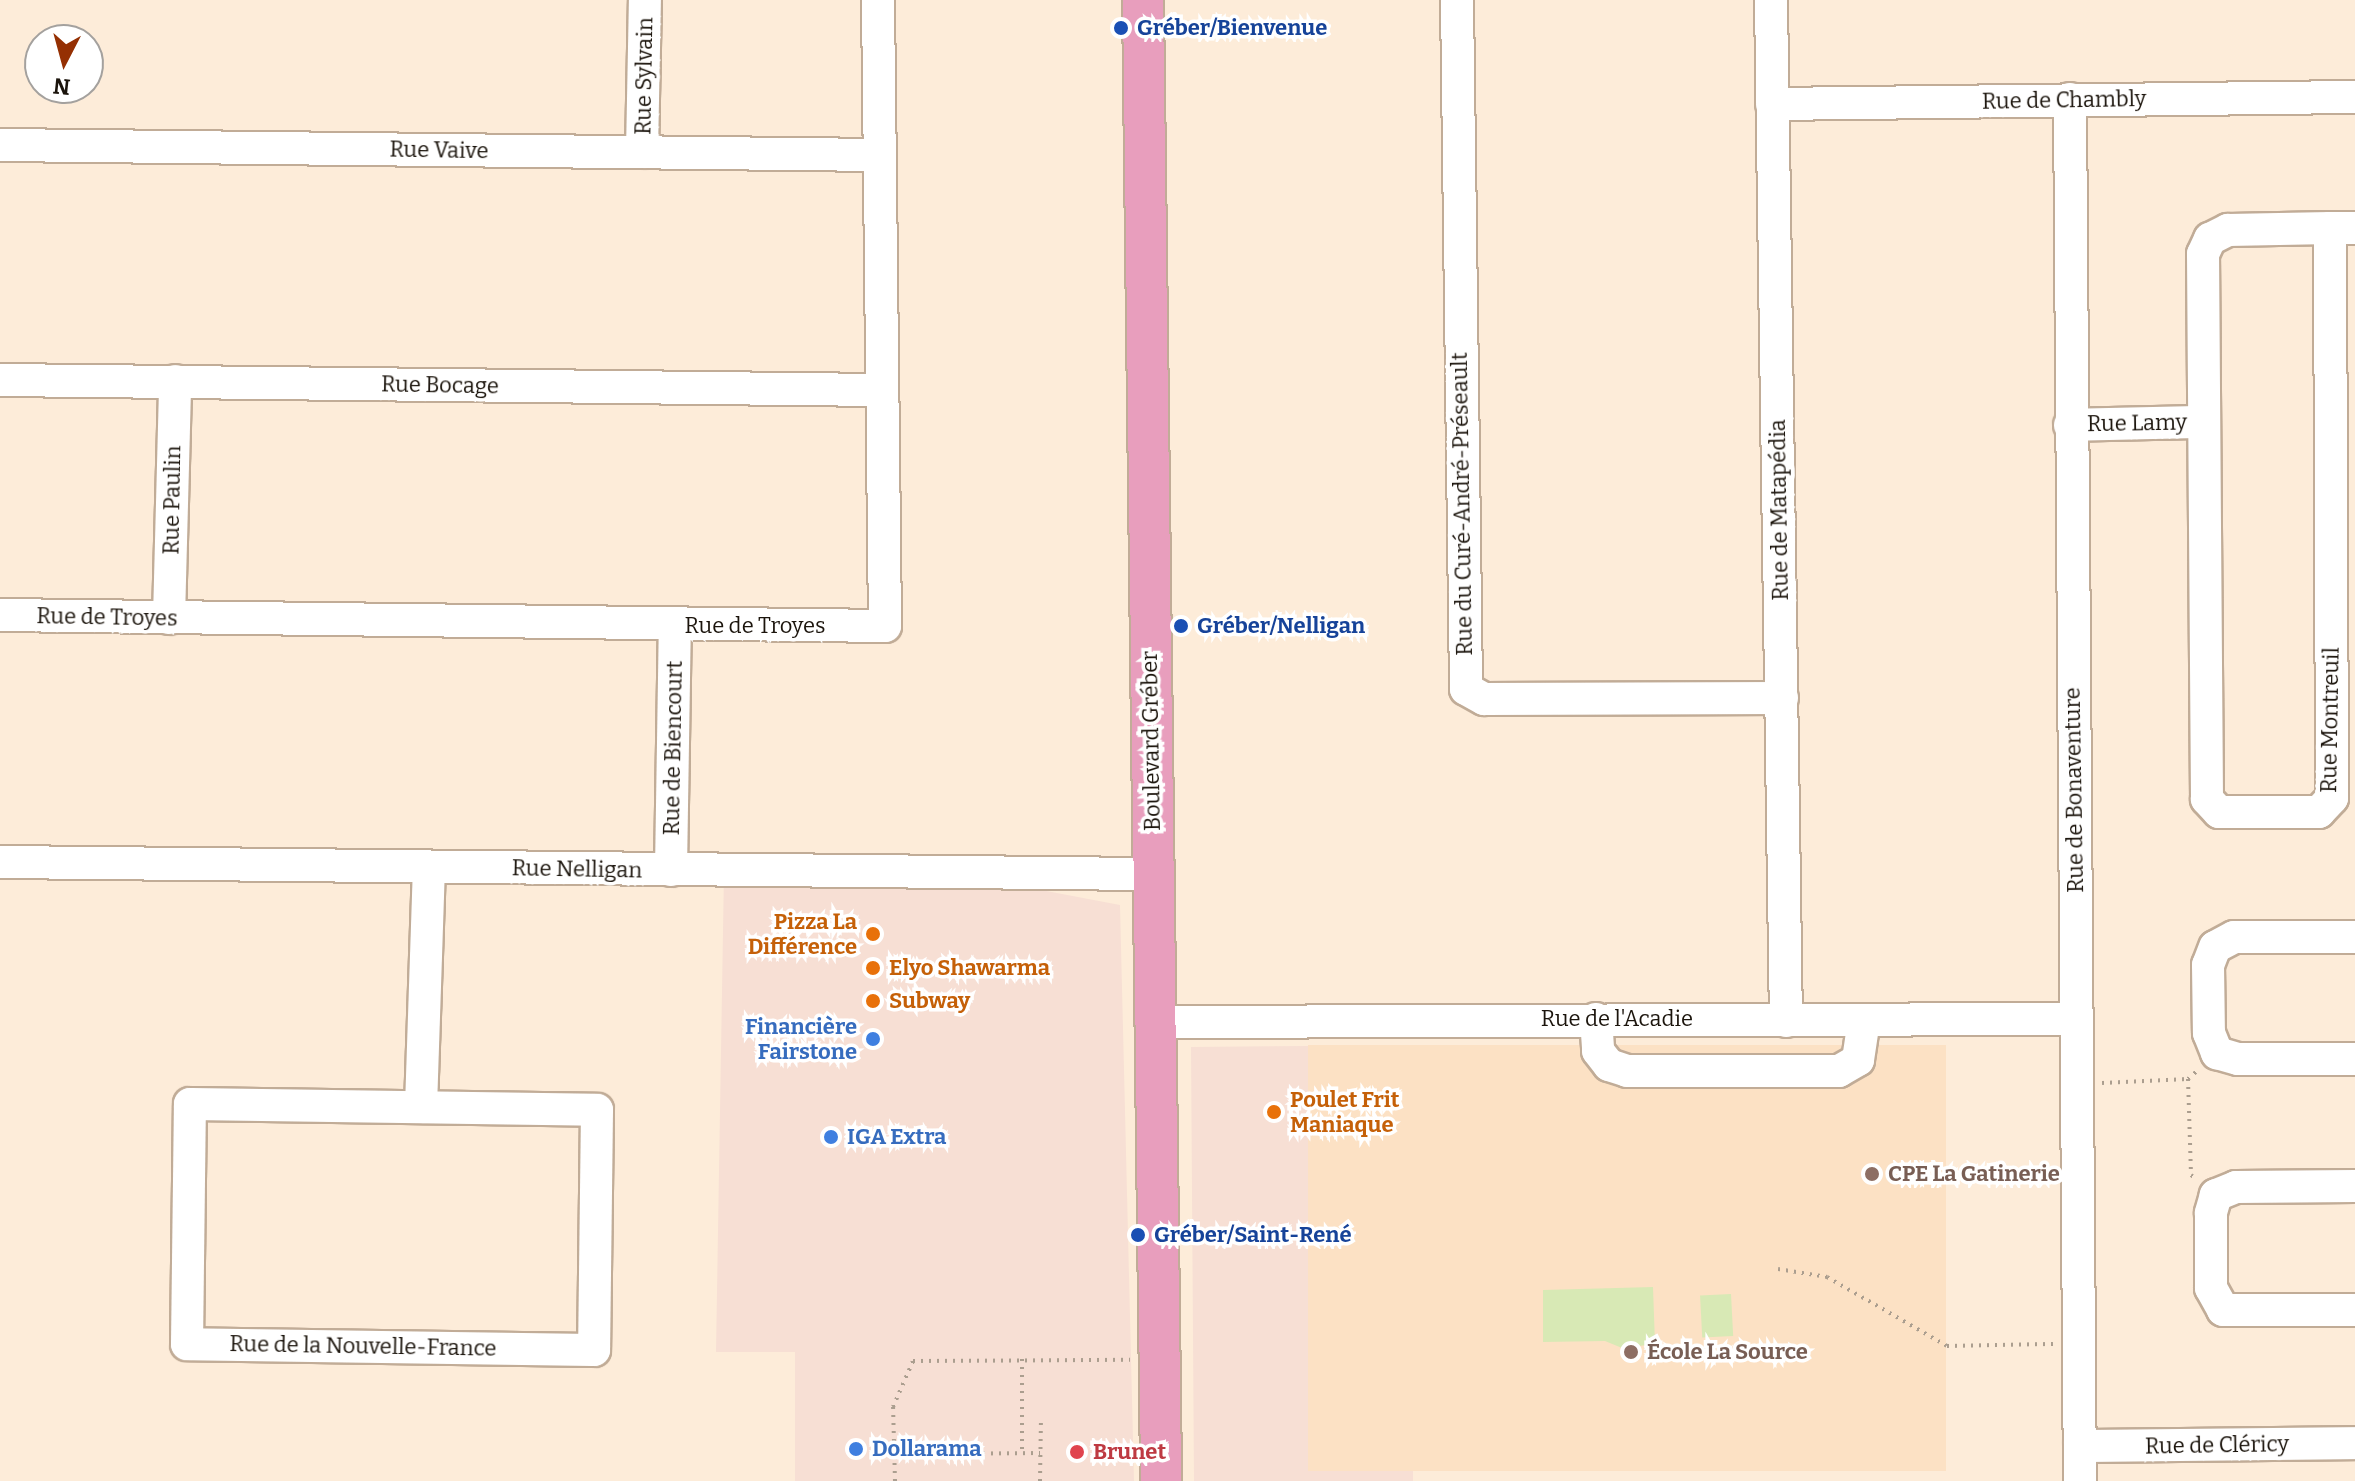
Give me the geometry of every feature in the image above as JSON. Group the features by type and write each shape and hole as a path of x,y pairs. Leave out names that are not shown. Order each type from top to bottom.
{"main road":[{"name":"Boulevard Gréber","path":"1143,0 1153,999 1159,1022 1161,1481"}],"street":[{"name":"Rue Sylvain","path":"642,152 645,0"},
{"name":"Rue de Troyes","path":"0,615 675,626 885,626 878,0"},
{"name":"Rue du Curé-André-Préseault","path":"1457,0 1466,689 1484,699 1782,698"},
{"name":"Rue de Matapédia","path":"1771,0 1786,1021"},
{"name":"Rue de Chambly","path":"1772,104 2355,97"},
{"name":"Rue de Bonaventure","path":"2070,99 2080,1481"},
{"name":"Rue Vaive","path":"0,145 878,155"},
{"name":"Rue Montreuil","path":"2342,228 2332,798 2319,812 2219,812 2207,799 2203,254 2210,239 2228,230 2342,228"},
{"name":"Rue Bocage","path":"0,380 880,390"},
{"name":"Rue Paulin","path":"169,618 175,381"},
{"name":"Rue Lamy","path":"2070,425 2203,422"},
{"name":"Rue de Biencourt","path":"671,870 675,626"},
{"name":"Rue Nelligan","path":"0,862 1153,874"},
{"path":"421,1107 429,867"},
{"path":"2355,937 2234,937 2215,947 2208,965 2209,1033 2217,1053 2238,1059 2355,1059"},
{"path":"1596,1019 1598,1051 1609,1065 1627,1071 1839,1071 1858,1060 1864,1020"},
{"name":"Rue de l'Acadie","path":"1159,1022 2075,1019"},
{"name":"Rue de la Nouvelle-France","path":"190,1104 421,1107 597,1110 594,1350 187,1344 190,1104"},
{"path":"2355,1186 2236,1187 2216,1195 2211,1273 2216,1304 2231,1311 2355,1310"},
{"name":"Rue de Cléricy","path":"2080,1446 2355,1443"}],"path":[{"path":"2093,1083 2188,1079 2217,1053"},
{"path":"2188,1079 2191,1175 2216,1195"},
{"path":"1778,1269 1827,1277 1947,1346 2079,1344"},
{"path":"1022,1359 1022,1453"},
{"path":"895,1481 893,1407 913,1361 1132,1360"},
{"path":"1040,1481 1041,1419"},
{"path":"895,1454 1040,1453"}],"shaded area":[{"path":"724,871 946,872 1120,905 1134,1481 795,1481 795,1352 716,1352"},
{"name":"École La Source","path":"1308,1045 1946,1045 1946,1471 1308,1471"},
{"path":"1308,1046 1319,1471 1413,1471 1413,1481 1194,1481 1191,1047"}],"green space":[{"path":"1653,1287 1655,1344 1622,1348 1605,1341 1543,1342 1543,1290"},
{"path":"1731,1294 1733,1336 1702,1338 1700,1296"}],"place":[{"name":"Gréber/Bienvenue","path":"1121,28"},
{"name":"Gréber/Nelligan","path":"1181,626"},
{"name":"Pizza La Différence","path":"873,934"},
{"name":"Elyo Shawarma","path":"873,968"},
{"name":"Subway","path":"873,1001"},
{"name":"Financière Fairstone","path":"873,1039"},
{"name":"Poulet Frit Maniaque","path":"1274,1112"},
{"name":"IGA Extra","path":"831,1137"},
{"name":"CPE La Gatinerie","path":"1872,1174"},
{"name":"Gréber/Saint-René","path":"1138,1235"},
{"name":"École La Source","path":"1631,1352"},
{"name":"Dollarama","path":"856,1449"},
{"name":"Brunet","path":"1077,1452"}]}
